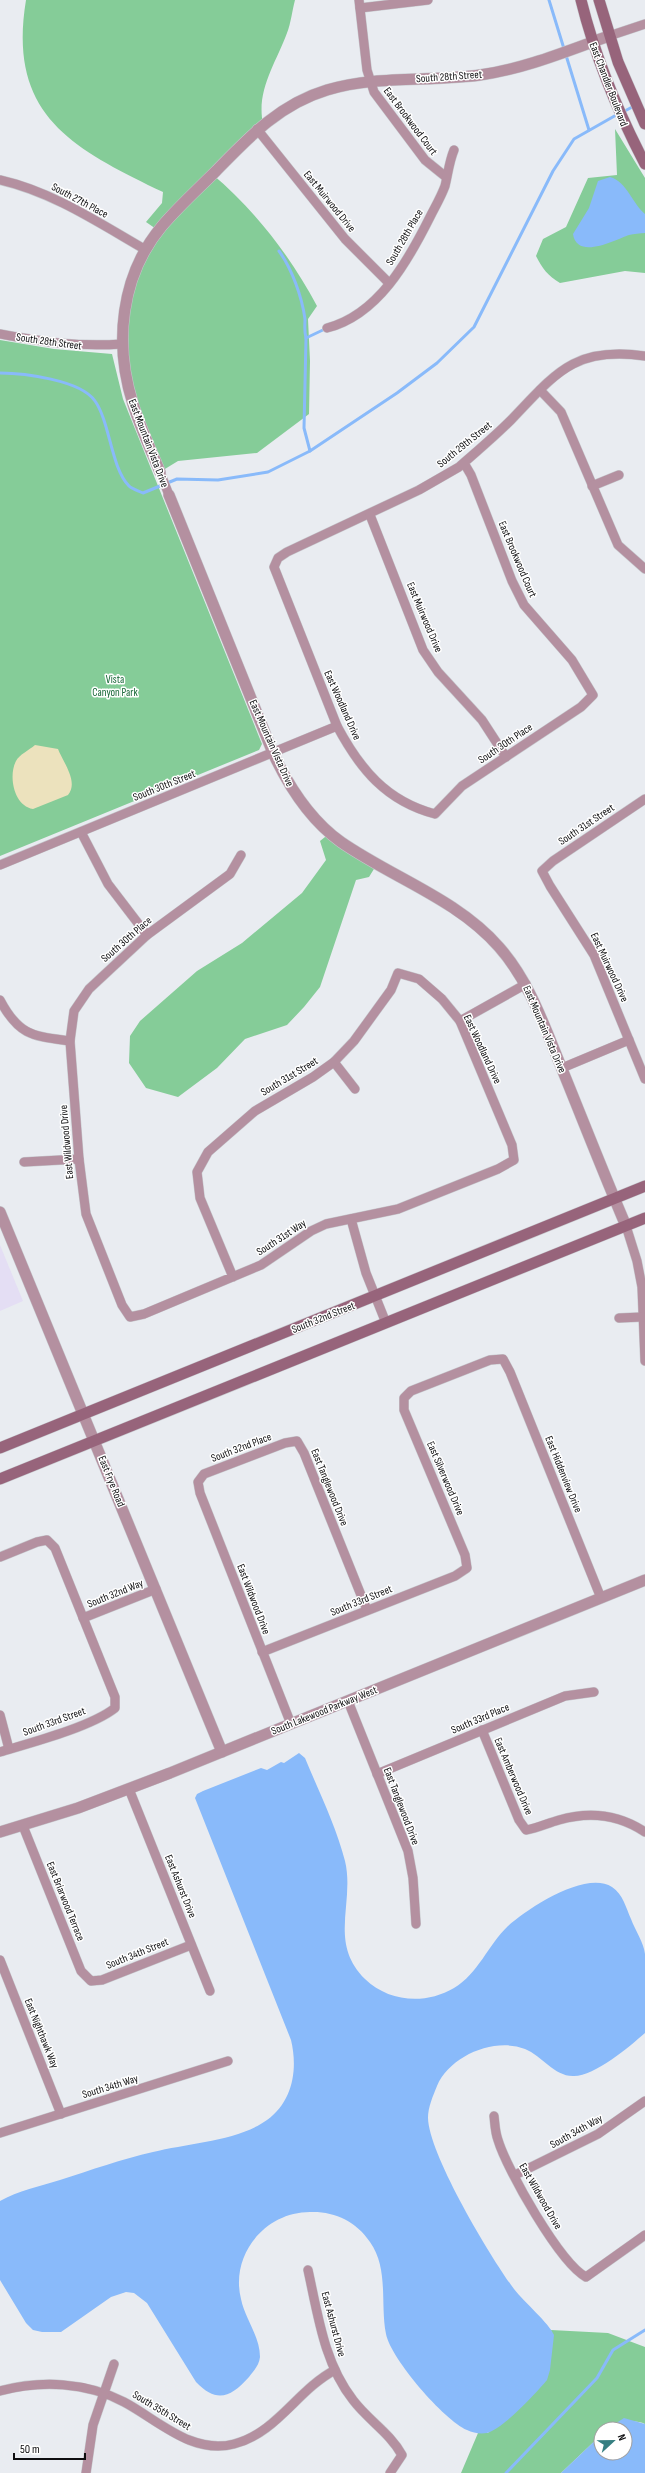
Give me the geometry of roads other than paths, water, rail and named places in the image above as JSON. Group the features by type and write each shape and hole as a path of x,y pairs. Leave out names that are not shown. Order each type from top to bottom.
{"main road":[{"name":"East Chandler Boulevard","path":"581,0 592,42 626,126 645,164"},
{"name":"East Chandler Boulevard","path":"599,0 609,36 632,97 644,122"},
{"name":"South 32nd Street","path":"0,1448 645,1186"},
{"path":"0,1479 645,1218"}],"street":[{"path":"360,4 428,0"},
{"name":"East Brookwood Court","path":"360,4 370,80 381,104 424,160 446,177"},
{"name":"South 28th Street","path":"257,129 291,106 312,95 370,80 478,75 499,72 645,24"},
{"name":"East Mountain Vista Drive","path":"257,129 161,227 146,250 134,274 127,297 122,344 124,369 133,405 274,753 293,790 304,805 330,833 346,846 466,917 499,947 526,984 626,1226 637,1261 642,1286 645,1362"},
{"name":"East Muirwood Drive","path":"257,129 345,239 390,283"},
{"name":"South 28th Place","path":"327,328 352,318 374,300 390,283 417,242 444,187 454,150"},
{"name":"South 27th Place","path":"0,180 34,190 65,204 146,250"},
{"name":"South 28th Street","path":"0,334 78,346 122,344"},
{"name":"South 29th Street","path":"274,567 278,558 287,552 370,515 442,478 464,463 490,441 556,374 575,363 596,356 619,353 645,356"},
{"path":"540,390 561,412 618,545 645,569"},
{"name":"East Brookwood Court","path":"464,463 471,475 512,581 524,605 572,660 592,695"},
{"path":"592,486 619,476"},
{"name":"East Muirwood Drive","path":"370,515 423,650 438,672 482,720 506,757"},
{"name":"East Woodland Drive","path":"274,567 337,726 365,772 384,789 414,807 435,814"},
{"name":"South 30th Place","path":"435,814 462,786 580,707 592,695"},
{"name":"South 30th Street","path":"0,866 337,726"},
{"name":"South 31st Street","path":"542,871 553,861 645,799"},
{"path":"81,832 108,884 147,935"},
{"name":"South 30th Place","path":"70,1041 74,1011 81,999 147,935 230,874 240,855"},
{"name":"East Muirwood Drive","path":"542,871 594,955 645,1079"},
{"name":"East Woodland Drive","path":"398,973 419,979 442,999 460,1022 512,1145 514,1160"},
{"name":"South 31st Street","path":"233,1277 200,1198 197,1172 208,1152 255,1111 313,1077 334,1062 354,1041 391,990 398,973"},
{"path":"460,1022 526,984"},
{"path":"0,1000 20,1028 36,1037 70,1041"},
{"path":"562,1068 629,1040"},
{"name":"East Wildwood Drive","path":"70,1041 79,1159 86,1214 122,1305 130,1317"},
{"path":"334,1062 355,1089"},
{"path":"24,1162 79,1159"},
{"name":"South 31st Way","path":"130,1317 144,1314 261,1265 311,1231 326,1224 398,1209 498,1169 514,1160"},
{"name":"East Frye Road","path":"0,1212 222,1752"},
{"path":"351,1219 366,1273 386,1323"},
{"path":"619,1318 642,1316"},
{"name":"East Silverwood Drive","path":"467,1568 465,1555 404,1410 404,1398 410,1391 490,1360 503,1359"},
{"name":"East Hiddenview Drive","path":"503,1359 601,1598"},
{"name":"South 32nd Place","path":"198,1482 204,1474 285,1442 297,1441"},
{"name":"East Tanglewood Drive","path":"297,1441 304,1453 367,1610"},
{"name":"East Wildwood Drive","path":"198,1482 200,1493 291,1724"},
{"path":"0,1557 37,1542 47,1540 55,1548 83,1618"},
{"name":"South 33rd Street","path":"262,1652 455,1576 467,1568"},
{"name":"South Lakewood Parkway West","path":"0,1832 23,1826 129,1789 645,1580"},
{"name":"South 32nd Way","path":"83,1618 156,1589"},
{"name":"South 33rd Street","path":"0,1752 69,1729 108,1714 115,1708 115,1697 83,1618"},
{"name":"South 33rd Place","path":"377,1774 565,1696 594,1692"},
{"name":"East Tanglewood Drive","path":"348,1701 408,1851 416,1924"},
{"path":"0,1715 9,1749"},
{"name":"East Amberwood Drive","path":"482,1730 519,1820 526,1830 574,1816 596,1814 619,1818 645,1832"},
{"name":"East Ashurst Drive","path":"129,1789 210,1991"},
{"name":"East Briarwood Terrace","path":"23,1826 82,1971 91,1981"},
{"name":"South 34th Street","path":"91,1981 102,1980 191,1944"},
{"name":"East Nighthawk Way","path":"0,1960 61,2114"},
{"name":"South 34th Way","path":"0,2133 228,2061"},
{"name":"South 34th Way","path":"515,2176 598,2134 645,2101"},
{"name":"East Wildwood Drive","path":"494,2116 498,2141 515,2176 554,2243 576,2272 586,2277 645,2235"},
{"name":"East Ashurst Drive","path":"308,2270 321,2328 335,2370 353,2400 395,2443 402,2455 390,2473"},
{"path":"86,2473 93,2425 114,2364"},
{"name":"South 35th Street","path":"0,2391 27,2385 47,2384 81,2387 123,2401 186,2439 208,2445 225,2446 254,2437 267,2430 312,2385 335,2370"}],"water":[{"path":"610,177 621,183 645,214 645,233 629,235 598,246 582,246 576,242 573,234 589,208 598,181"},
{"path":"299,1753 305,1758 332,1822 345,1861 347,1892 345,1936 348,1951 354,1965 365,1979 375,1987 396,1996 419,1999 431,1997 454,1988 470,1975 494,1942 517,1918 558,1893 588,1883 601,1883 612,1887 619,1893 644,1950 645,2033 611,2060 592,2071 574,2076 555,2070 525,2049 513,2046 487,2048 462,2058 452,2066 443,2075 431,2102 428,2118 431,2135 439,2156 463,2206 491,2254 514,2289 547,2325 554,2335 550,2370 547,2380 510,2418 502,2425 487,2433 469,2431 457,2424 433,2402 408,2373 390,2345 386,2334 384,2323 382,2275 376,2252 358,2228 344,2219 328,2213 310,2212 294,2214 279,2219 265,2228 254,2239 246,2252 241,2267 239,2283 241,2299 258,2342 260,2357 257,2365 249,2377 236,2389 224,2395 211,2393 196,2382 147,2303 134,2293 126,2292 111,2297 61,2332 42,2332 33,2330 26,2323 0,2280 0,2201 29,2189 130,2158 242,2133 267,2120 283,2104 288,2094 293,2073 294,2062 291,2040 195,1798 197,1794 203,1791 261,1768 267,1770 281,1762 284,1763"},
{"path":"624,2418 645,2424 645,2473 561,2473 593,2443 593,2461 633,2461 633,2421 619,2421"}],"waterway":[{"path":"549,0 589,130"},
{"path":"623,112 634,106"},
{"path":"0,373 23,374 51,379 65,383 88,394 95,401 100,410 114,457 123,478 130,487 143,493 177,479 218,480 268,472 310,451 397,393 437,363 474,327 553,171 574,139 618,114"},
{"path":"279,251 288,266 299,293 304,310 306,338"},
{"path":"310,451 304,428 306,338 325,329"},
{"path":"506,2473 597,2378 613,2350 645,2330"}],"park label":[{"name":"Vista Canyon Park","path":"115,685"}]}
